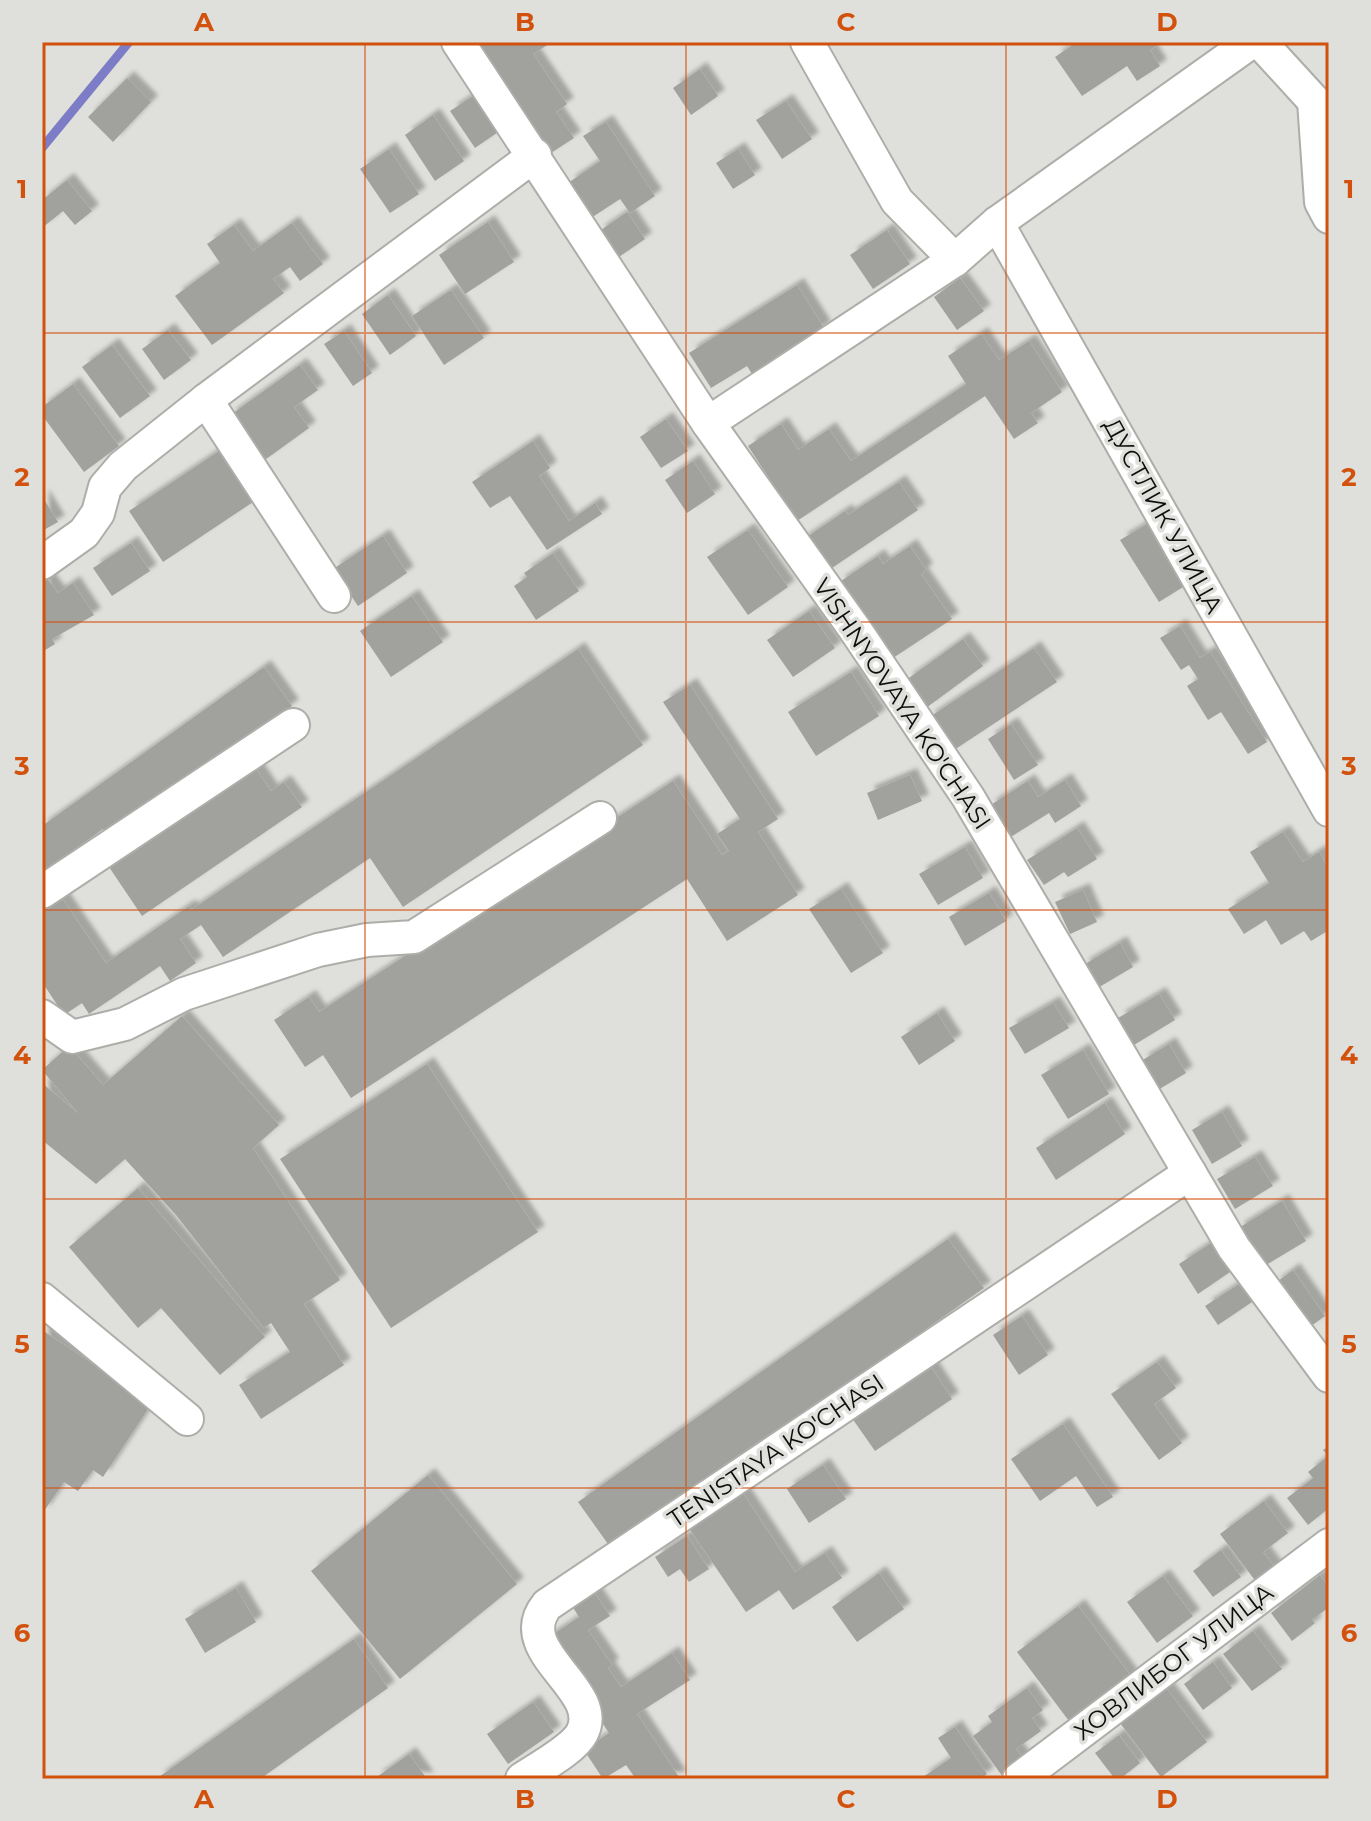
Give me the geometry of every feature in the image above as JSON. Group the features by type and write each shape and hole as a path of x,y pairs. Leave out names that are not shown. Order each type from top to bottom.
{"street":[{"name":"VISHNYOVAYA KO'CHASI","path":"458,42 708,423 854,628 968,797 1234,1248 1329,1376"},
{"path":"807,42 897,201 955,260"},
{"path":"708,423 955,260 997,223 1251,42"},
{"path":"1260,42 1321,101 1321,202 1329,217"},
{"path":"42,563 84,533 98,513 105,487 123,466 206,400 535,155"},
{"name":"ДУСТЛИК УЛИЦА","path":"997,223 1329,810"},
{"path":"206,400 334,596"},
{"path":"42,892 293,725"},
{"path":"42,1016 72,1037 125,1024 184,994 318,950 367,940 414,937 600,818"},
{"name":"TENISTAYA KO'CHASI","path":"522,1779 570,1746 583,1732 585,1716 580,1701 540,1641 536,1629 538,1616 547,1605 1190,1173"},
{"path":"42,1299 187,1419"},
{"name":"ХОВЛИБОГ УЛИЦА","path":"1019,1779 1329,1545"}],"building":[{"path":"479,42 552,42 533,54 567,104 556,112 574,138 548,155 478,50 483,48"},
{"path":"1077,42 1162,42 1150,50 1160,66 1137,81 1127,66 1082,96 1055,57"},
{"path":"700,69 718,96 691,115 673,88"},
{"path":"127,78 151,102 113,142 88,117"},
{"path":"479,92 504,128 475,148 450,111"},
{"path":"786,101 812,139 782,159 756,120"},
{"path":"433,115 464,161 435,181 405,135"},
{"path":"606,122 655,196 630,213 620,199 591,218 568,183 600,161 583,136"},
{"path":"389,149 419,194 390,213 360,169"},
{"path":"738,149 755,175 733,189 716,163"},
{"path":"67,180 92,211 75,225 63,211 42,228 42,200"},
{"path":"627,212 645,239 616,259 598,232"},
{"path":"488,222 514,262 465,294 439,255"},
{"path":"292,223 323,264 300,281 290,267 273,279 284,293 212,345 175,296 220,263 207,244 234,225 253,251"},
{"path":"887,230 910,264 873,289 850,255"},
{"path":"960,278 984,311 957,330 934,297"},
{"path":"797,285 824,328 752,374 747,366 711,388 689,353"},
{"path":"451,290 484,338 444,365 412,316"},
{"path":"388,295 416,336 390,355 362,314"},
{"path":"168,330 191,360 164,380 142,349"},
{"path":"344,331 372,373 353,386 324,344"},
{"path":"981,334 999,360 1029,341 1062,392 1031,413 1038,423 1014,439 985,396 797,521 748,446 781,424 798,450 829,429 851,461 966,384 948,356"},
{"path":"112,345 150,396 120,418 82,367"},
{"path":"300,365 318,390 294,407 309,428 262,462 229,416"},
{"path":"73,384 119,446 84,472 42,415 42,407"},
{"path":"666,419 688,451 661,468 640,437"},
{"path":"533,441 550,468 539,476 569,521 595,503 602,514 547,550 510,496 490,508 472,482"},
{"path":"225,447 259,498 163,562 129,511"},
{"path":"693,461 715,494 687,513 665,480"},
{"path":"899,482 918,510 823,574 801,541 845,511 848,515"},
{"path":"42,496 58,522 42,531"},
{"path":"1152,521 1191,582 1159,602 1120,540"},
{"path":"748,530 788,587 748,615 707,557"},
{"path":"383,536 407,573 358,606 333,569"},
{"path":"131,543 150,571 112,596 93,568"},
{"path":"910,546 926,570 921,574 952,619 893,658 838,583 878,556 883,564"},
{"path":"553,553 579,591 536,620 514,586 527,577 524,573"},
{"path":"46,577 58,593 73,583 94,615 52,639 55,644 42,652 42,580"},
{"path":"412,596 443,642 391,677 360,631"},
{"path":"809,611 835,648 793,677 767,640"},
{"path":"1180,626 1200,658 1210,652 1267,742 1248,754 1221,712 1208,720 1187,686 1198,679 1189,665 1181,670 1160,638"},
{"path":"963,639 983,666 926,708 906,680"},
{"path":"1034,648 1057,682 951,752 928,718"},
{"path":"578,649 643,745 403,907 370,858 223,957 201,925 180,939 196,963 170,981 160,966 89,1014 82,1003 64,1015 42,982 42,897 55,888 106,963 189,906 191,910"},
{"path":"264,667 292,706 109,838 103,829 42,873 42,826"},
{"path":"851,672 879,716 816,756 788,712"},
{"path":"690,685 778,819 758,832 798,895 727,941 687,879 351,1098 323,1055 305,1067 274,1020 309,997 319,1012 673,781 722,855 729,851 717,834 740,819 663,702"},
{"path":"1011,724 1038,765 1014,780 988,739"},
{"path":"255,767 271,791 284,782 302,807 142,916 109,867"},
{"path":"910,775 922,801 878,820 867,793"},
{"path":"1065,780 1081,806 1055,823 1049,813 1009,838 989,806 1028,781 1038,797"},
{"path":"1077,828 1097,859 1068,877 1064,872 1044,885 1027,860"},
{"path":"1283,832 1303,862 1319,852 1329,869 1329,930 1311,941 1304,931 1281,945 1266,920 1244,934 1228,909 1269,883 1250,852"},
{"path":"965,847 983,878 938,905 919,874"},
{"path":"841,889 883,953 851,973 809,909"},
{"path":"1083,890 1097,922 1070,934 1055,902"},
{"path":"989,893 1006,921 965,946 949,917"},
{"path":"1120,943 1133,967 1096,989 1082,966"},
{"path":"1159,994 1175,1020 1134,1045 1118,1018"},
{"path":"1053,1003 1069,1028 1025,1054 1009,1028"},
{"path":"937,1013 955,1041 919,1065 901,1037"},
{"path":"182,1016 279,1125 253,1148 340,1280 304,1304 344,1365 261,1419 239,1385 290,1352 271,1323 264,1328 176,1215 125,1159 96,1184 42,1140 42,1083 79,1114 42,1070 69,1046 103,1085"},
{"path":"1169,1044 1186,1073 1158,1090 1141,1061"},
{"path":"1083,1050 1109,1094 1068,1119 1041,1075"},
{"path":"427,1064 538,1232 391,1328 280,1159"},
{"path":"1105,1103 1125,1134 1056,1180 1036,1148"},
{"path":"1222,1112 1242,1146 1212,1164 1192,1130"},
{"path":"1255,1157 1273,1186 1235,1209 1217,1179"},
{"path":"138,1188 265,1337 220,1375 161,1308 138,1328 69,1247"},
{"path":"1282,1201 1306,1241 1261,1268 1237,1229"},
{"path":"948,1239 984,1288 613,1551 578,1502"},
{"path":"1211,1243 1230,1272 1198,1294 1179,1264"},
{"path":"1293,1270 1325,1316 1304,1331 1274,1284"},
{"path":"1239,1284 1252,1302 1218,1325 1205,1306"},
{"path":"1022,1316 1048,1355 1019,1375 993,1335"},
{"path":"42,1330 152,1403 103,1477 93,1470 78,1491 64,1482 42,1514"},
{"path":"925,1358 952,1399 875,1451 847,1411"},
{"path":"1157,1362 1176,1388 1154,1404 1182,1443 1159,1460 1111,1394"},
{"path":"1063,1424 1113,1497 1097,1507 1076,1476 1040,1501 1011,1459"},
{"path":"1329,1446 1329,1508 1308,1525 1287,1498 1313,1478 1308,1472 1328,1456 1323,1450"},
{"path":"823,1465 846,1499 809,1523 787,1489"},
{"path":"428,1475 517,1584 400,1679 311,1571"},
{"path":"742,1492 795,1572 825,1553 842,1578 793,1610 779,1590 746,1612 689,1528"},
{"path":"1264,1501 1288,1533 1263,1552 1279,1573 1260,1587 1220,1534"},
{"path":"687,1536 709,1569 689,1582 680,1569 668,1577 655,1557"},
{"path":"1221,1550 1241,1577 1213,1597 1193,1571"},
{"path":"879,1573 904,1609 857,1642 832,1607"},
{"path":"1320,1575 1329,1587 1329,1607 1292,1641 1271,1613"},
{"path":"1163,1576 1193,1616 1157,1643 1127,1602"},
{"path":"236,1588 256,1622 205,1653 185,1619"},
{"path":"594,1592 610,1616 588,1630 612,1665 608,1668 621,1687 672,1653 690,1680 637,1714 679,1777 675,1779 636,1779 626,1765 603,1779 584,1750 609,1733 546,1639 579,1617 572,1606"},
{"path":"1078,1606 1134,1680 1072,1725 1017,1652"},
{"path":"1253,1631 1282,1669 1252,1691 1223,1654"},
{"path":"354,1639 388,1688 260,1779 156,1779"},
{"path":"1213,1662 1232,1688 1203,1710 1184,1684"},
{"path":"1027,1688 1043,1710 1032,1718 1041,1731 1016,1749 1025,1761 1003,1777 973,1736 992,1722 988,1716"},
{"path":"1166,1688 1207,1742 1161,1777 1120,1723"},
{"path":"533,1702 554,1732 508,1764 487,1734"},
{"path":"955,1727 987,1774 980,1779 920,1779 951,1758 938,1738"},
{"path":"1119,1735 1140,1763 1120,1779 1115,1779 1095,1753"},
{"path":"409,1754 427,1779 374,1779"}],"waterway":[{"path":"42,148 129,42"}]}
